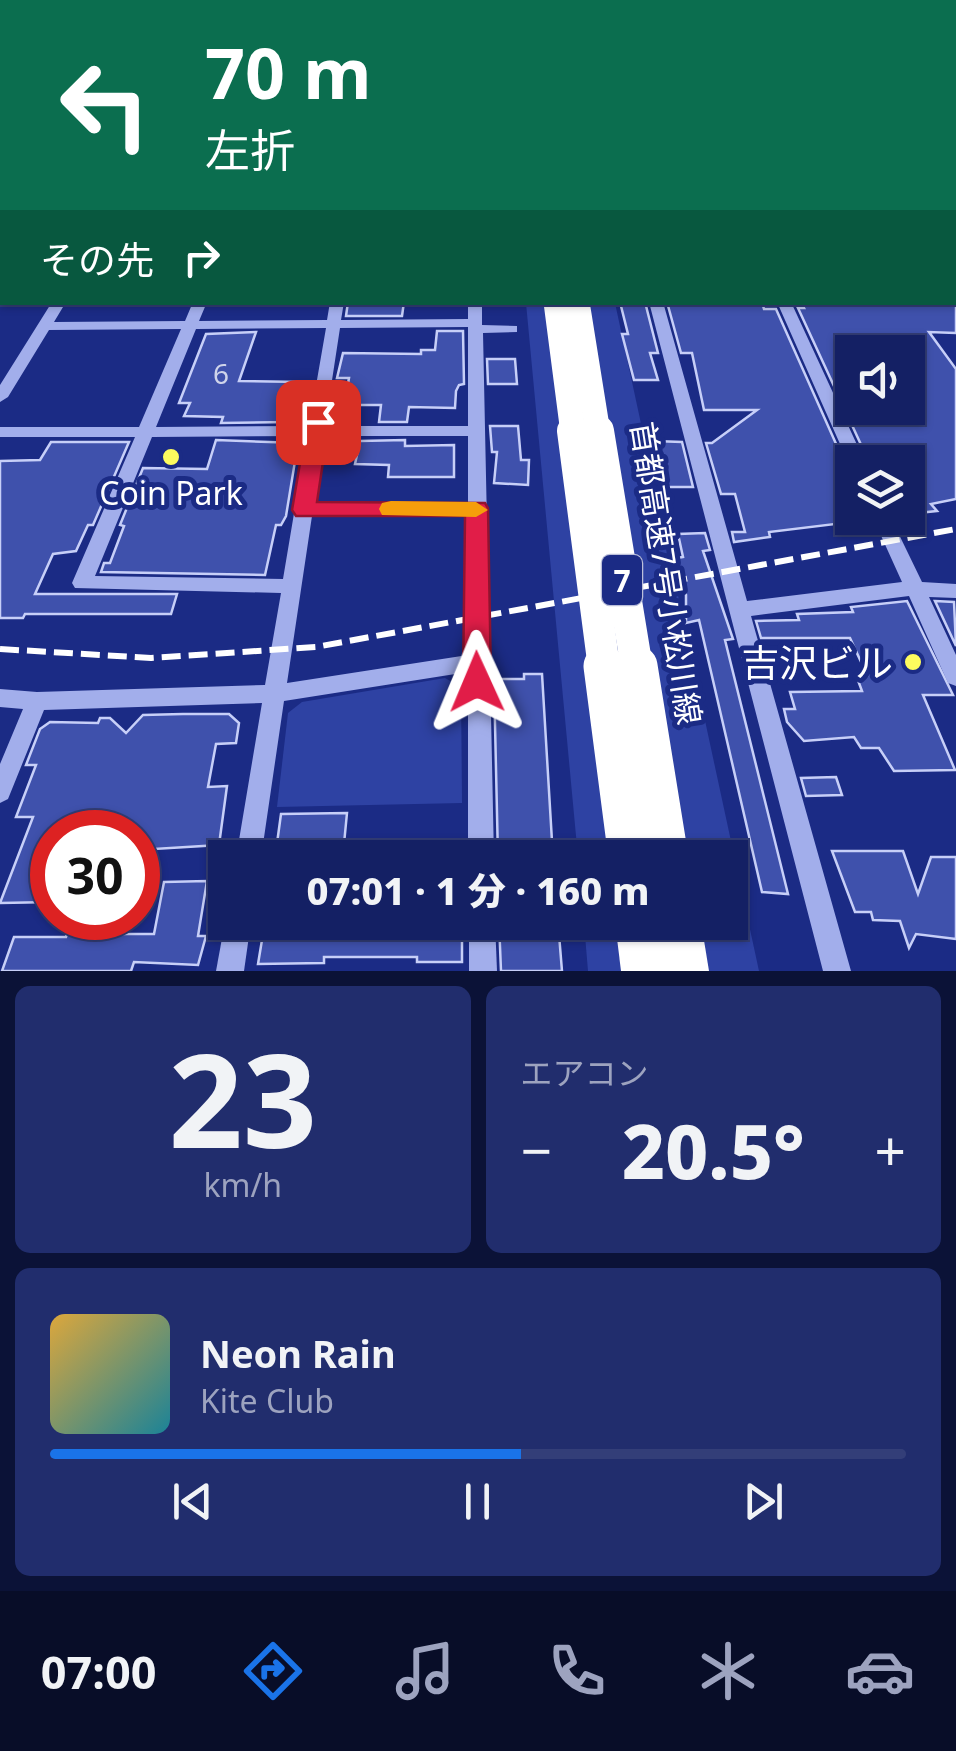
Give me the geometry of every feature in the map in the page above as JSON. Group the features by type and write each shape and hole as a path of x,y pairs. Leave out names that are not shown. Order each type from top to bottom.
{"highway":[{"name":"7","path":"556,305 628,840"},
{"name":"首都高速7号小松川線","path":"577,305 665,840"},
{"path":"640,940 644,971"},
{"path":"681,940 686,971"}],"street":[{"path":"0,398 6,378 57,305"},
{"path":"199,305 82,584 292,586"},
{"path":"251,840 337,305"},
{"path":"475,305 480,840"},
{"path":"657,305 836,971"},
{"path":"785,305 849,445"},
{"path":"44,326 334,324 512,329"},
{"path":"0,432 476,430"},
{"path":"304,510 476,508"},
{"path":"890,535 956,677"},
{"path":"739,610 914,589 956,591"},
{"path":"0,698 36,701 275,694 477,662"},
{"path":"0,792 36,701"},
{"path":"230,971 235,940"},
{"path":"482,940 483,971"}],"shaded area":[{"path":"526,305 615,305 731,840 576,840"},
{"path":"445,678 461,687 462,803 277,807 288,713 302,702"},
{"path":"748,920 759,971 588,971 585,940 748,940"}],"building":[{"path":"348,305 404,305 402,316 346,316"},
{"path":"621,305 646,305 658,353 650,353 658,380 634,380 622,334 628,334"},
{"path":"668,305 763,305 764,309 776,309 837,445 835,524 769,532 770,537 734,542 732,532 745,532 735,494 721,494 706,443 712,443 757,410 704,410 692,353 681,353"},
{"path":"956,305 956,333 929,332 956,369 956,499 931,504 937,511 925,512 925,445 861,445 852,425 925,425 925,335 835,335 835,388 798,308"},
{"path":"437,331 463,331 464,384 456,391 455,408 409,407 407,422 379,422 381,405 344,405 349,378 337,378 343,353 421,354 421,350 435,350"},
{"path":"256,332 239,381 301,382 289,422 221,423 223,417 184,416 190,403 179,403 206,334"},
{"path":"487,359 515,359 517,384 488,384"},
{"path":"490,426 518,426 521,460 529,460 528,485 494,483 497,452 492,452"},
{"path":"216,440 298,443 286,516 281,525 276,525 265,575 101,572 104,563 110,563 124,526 120,525 143,468 207,469"},
{"path":"405,440 405,446 454,445 454,477 388,477 389,465 355,464 360,441"},
{"path":"654,441 682,442 693,487 665,487"},
{"path":"51,442 129,442 93,525 88,525 76,551 53,554 35,594 177,594 171,614 25,614 23,618 0,618 0,461 40,460"},
{"path":"705,533 710,550 703,551 733,639 725,640 788,894 762,892 699,620 686,623 686,595 677,558 683,557 678,534"},
{"path":"907,601 953,695 923,695 955,770 894,771 879,748 861,748 854,737 804,741 787,722 784,709 795,709 790,692 862,691 856,675 867,675 850,638 761,638 756,621 799,620 797,614 853,612 851,607"},
{"path":"935,601 954,602 956,646"},
{"path":"524,674 542,674 552,840 498,840 494,679 524,679"},
{"path":"229,714 239,723 236,743 216,744 208,787 227,786 220,840 208,840 208,846 160,849 160,810 30,810 30,817 16,817 36,765 26,765 40,729 50,722 98,723 100,718 110,718 126,733 143,715"},
{"path":"836,777 842,795 806,796 801,778"},
{"path":"347,813 344,840 277,840 281,814"},
{"path":"30,825 30,902 0,903"},
{"path":"832,851 903,851 918,894 931,857 956,857 956,939 916,934 909,948 900,921 873,920 871,912 855,912"},
{"path":"207,881 198,936 206,936 198,965 134,962 131,971 2,971 14,937 160,940 164,882"},
{"path":"262,940 462,940 462,962 417,962 417,957 324,957 324,963 258,964"},
{"path":"500,940 559,940 562,971 501,971"}],"railway":[{"path":"0,649 151,658 316,647 956,529"}],"slow traffic":[{"path":"391,509 476,510"}],"place":[{"name":"Coin Park","path":"171,457"},
{"name":"吉沢ビル","path":"913,662"}],"route":[{"path":"318,422 304,510 476,508 477,682"}]}
